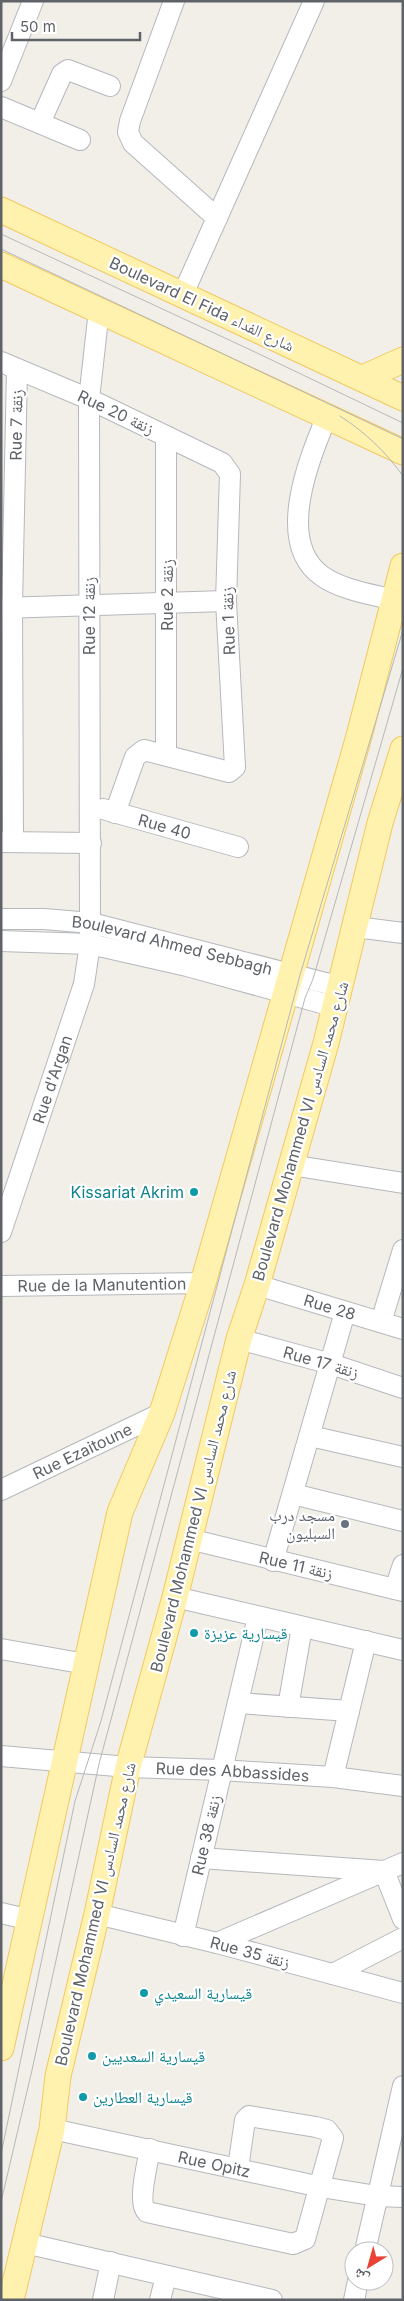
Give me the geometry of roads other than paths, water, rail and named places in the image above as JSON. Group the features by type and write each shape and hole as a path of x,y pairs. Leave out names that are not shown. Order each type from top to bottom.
{"main road":[{"name":"Boulevard El Fida شارع الفداء","path":"1,210 403,398"},
{"path":"1,265 403,452"},
{"path":"363,378 403,360"},
{"path":"1,2048 120,1512 162,1413 203,1283 359,736 403,566"},
{"name":"Boulevard Mohammed VI شارع محمد السادس","path":"11,2300 52,2129 58,2076 97,1914 128,1767 175,1597 239,1339 257,1285 338,997 380,823 403,749"}],"street":[{"path":"1,81 33,1"},
{"path":"174,1 128,132 133,143 217,218"},
{"path":"183,294 314,1"},
{"path":"40,123 62,74 68,70 110,86"},
{"path":"1,107 80,140"},
{"name":"Rue 12 زنقة","path":"91,923 90,399 99,310"},
{"name":"Rue 20 زنقة","path":"9,365 90,399 222,463 228,468"},
{"name":"Rue 7 زنقة","path":"7,842 9,365"},
{"path":"327,416 310,458 301,490 299,507 300,532 305,554 316,571 332,581 394,600"},
{"name":"Rue 2 زنقة","path":"166,436 168,604 166,754"},
{"name":"Rue 1 زنقة","path":"166,754 229,772 235,767 226,601 230,474 228,468"},
{"path":"7,608 226,601"},
{"path":"115,813 135,757 144,750 166,754"},
{"name":"Rue 40","path":"90,804 115,813 238,847"},
{"path":"7,842 91,843"},
{"name":"Boulevard Ahmed Sebbagh","path":"1,919 44,918 91,923 189,957 288,982 338,997"},
{"name":"Rue d'Argan","path":"1,1232 84,984 91,923"},
{"path":"356,927 403,933"},
{"name":"Boulevard Ahmed Sebbagh","path":"1,941 90,944 189,957"},
{"path":"291,1164 403,1183"},
{"path":"380,1322 399,1275 403,1250"},
{"name":"Rue de la Manutention","path":"1,1286 203,1283"},
{"name":"Rue 28","path":"257,1285 403,1329"},
{"path":"274,1560 331,1364 344,1312"},
{"name":"Rue 17 زنقة","path":"239,1339 331,1364 403,1388"},
{"name":"Rue Ezaitoune","path":"1,1490 162,1413"},
{"path":"310,1436 403,1457"},
{"path":"293,1494 403,1521"},
{"name":"Rue 11 زنقة","path":"189,1539 399,1590"},
{"path":"399,1590 403,1565"},
{"path":"175,1597 403,1650"},
{"name":"Rue 38 زنقة","path":"183,1936 258,1617"},
{"path":"288,1707 302,1627"},
{"path":"333,1777 366,1642"},
{"path":"1,1649 86,1664"},
{"path":"238,1703 349,1711"},
{"name":"Rue des Abbassides","path":"1,1756 128,1767 221,1770 333,1777 403,1786"},
{"path":"201,1858 384,1871"},
{"path":"217,1943 403,1862"},
{"path":"384,1871 403,1919"},
{"path":"1,1913 30,1920"},
{"name":"Rue 35 زنقة","path":"97,1914 217,1943 403,1993"},
{"path":"333,1974 403,1938"},
{"path":"367,2241 377,2196 399,2120 403,2086"},
{"path":"150,2149 143,2194 143,2206 147,2212 294,2244 305,2239 332,2145 330,2133 322,2128 253,2116 245,2120 238,2168"},
{"name":"Rue Opitz","path":"52,2129 321,2187 377,2196 403,2196"},
{"path":"25,2243 166,2276 219,2294 270,2300"},
{"path":"103,2300 111,2262"},
{"path":"160,2300 166,2276"}],"tram line":[{"path":"1,234 403,423"},
{"path":"1,249 403,439"},
{"path":"340,416 374,443 403,476"},
{"path":"1,2154 75,1801 101,1721 300,975 403,630"},
{"path":"1,2202 99,1764 305,998 313,979 403,668"}],"place":[{"name":"Kissariat Akrim","path":"194,1192"},
{"name":"مسجد درب السبليون","path":"345,1524"},
{"name":"قيسارية عزيزة","path":"194,1633"},
{"name":"قيسارية السعيدي","path":"144,1993"},
{"name":"قيسارية السعديين","path":"92,2056"},
{"name":"قيسارية العطارين","path":"83,2097"}]}
